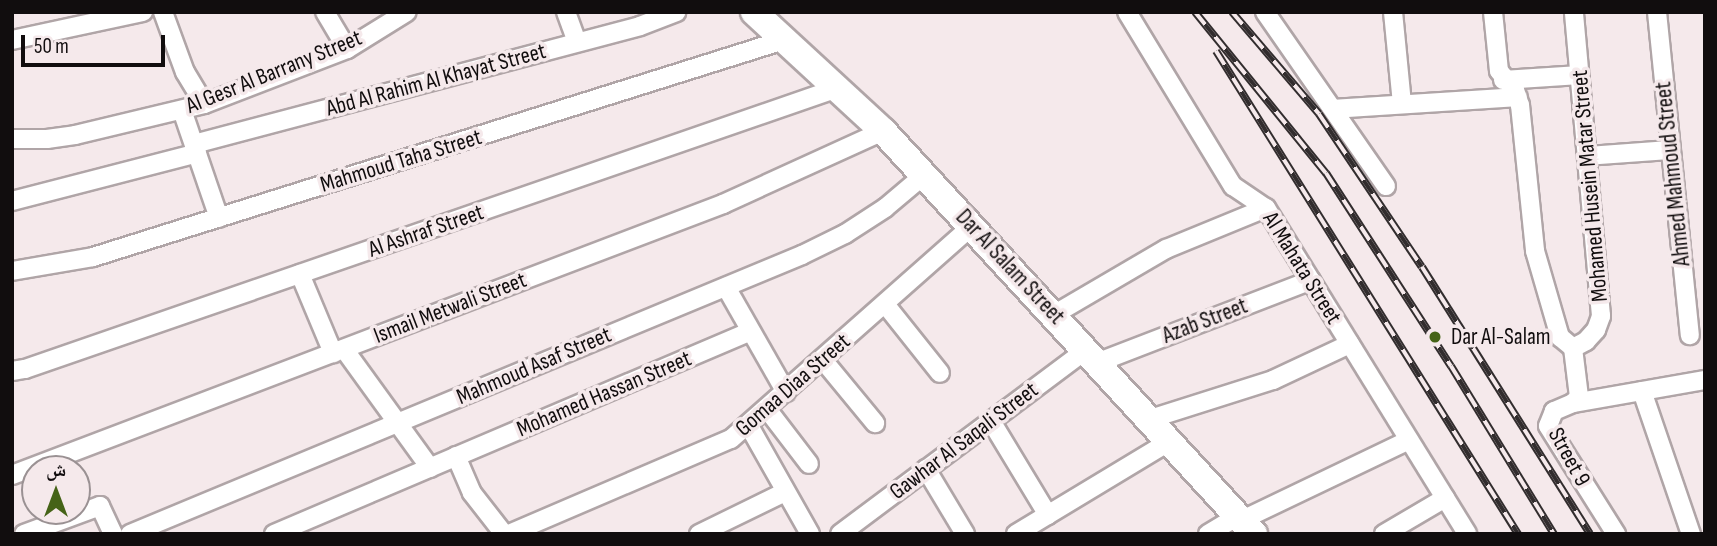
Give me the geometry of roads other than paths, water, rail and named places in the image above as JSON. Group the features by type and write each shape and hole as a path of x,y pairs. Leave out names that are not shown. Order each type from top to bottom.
{"main road":[{"name":"Dar Al Salam Street","path":"754,12 883,131 1055,314 1245,523"}],"street":[{"path":"12,40 88,19 144,12"},
{"path":"163,12 185,72 204,104"},
{"path":"325,12 347,49"},
{"name":"Al Gesr Al Barrany Street","path":"12,139 47,139 75,135 204,104 347,49 407,12"},
{"path":"566,12 577,42"},
{"name":"Abd Al Rahim Al Khayat Street","path":"12,201 640,26 676,12"},
{"name":"Al Mahata Street","path":"1127,12 1233,186 1266,208 1467,534"},
{"path":"1265,12 1386,186"},
{"path":"1394,12 1402,104"},
{"path":"1493,12 1499,71 1503,80 1518,96 1535,251 1560,337 1573,348"},
{"name":"Mohamed Husein Matar Street","path":"1573,348 1591,335 1601,316 1574,12"},
{"name":"Ahmed Mahmoud Street","path":"1657,12 1690,335"},
{"name":"Mahmoud Taha Street","path":"12,271 93,257 787,40"},
{"path":"1503,80 1580,75"},
{"name":"Al Ashraf Street","path":"12,371 25,369 838,88"},
{"path":"1333,109 1518,96"},
{"path":"182,110 219,218"},
{"name":"Ismail Metwali Street","path":"12,475 723,204 883,131"},
{"path":"1587,156 1671,150"},
{"name":"Mahmoud Asaf Street","path":"130,534 726,287 845,234 885,208 924,175"},
{"path":"1055,314 1166,249 1266,208"},
{"name":"Gomaa Diaa Street","path":"507,534 713,448 749,426 972,226"},
{"path":"300,274 338,351 398,423 430,468"},
{"name":"Azab Street","path":"1093,356 1311,280"},
{"path":"726,287 786,392"},
{"path":"885,304 940,373"},
{"name":"Mohamed Hassan Street","path":"274,534 751,331"},
{"path":"1150,419 1273,380 1350,344"},
{"name":"Street 9","path":"1573,348 1579,392 1573,403 1554,411 1548,426 1616,534"},
{"name":"Gawhar Al Saqali Street","path":"840,534 991,421 1093,356"},
{"path":"823,360 875,423"},
{"path":"1573,403 1705,380"},
{"path":"1642,391 1691,534"},
{"path":"767,409 809,464"},
{"path":"991,421 1048,515"},
{"path":"749,426 810,534"},
{"path":"1016,534 1170,440"},
{"path":"1208,534 1245,523 1409,440"},
{"path":"456,456 472,493 507,534"},
{"path":"926,469 965,534"},
{"path":"699,534 785,492"},
{"path":"1384,534 1445,498"},
{"path":"24,534 100,506 113,534"}],"railway":[{"path":"1195,12 1326,173 1451,366 1554,534"},
{"path":"1232,12 1319,114 1422,267 1590,534"},
{"path":"1216,51 1518,534"}],"place":[{"name":"Dar Al-Salam","path":"1435,337"}]}
